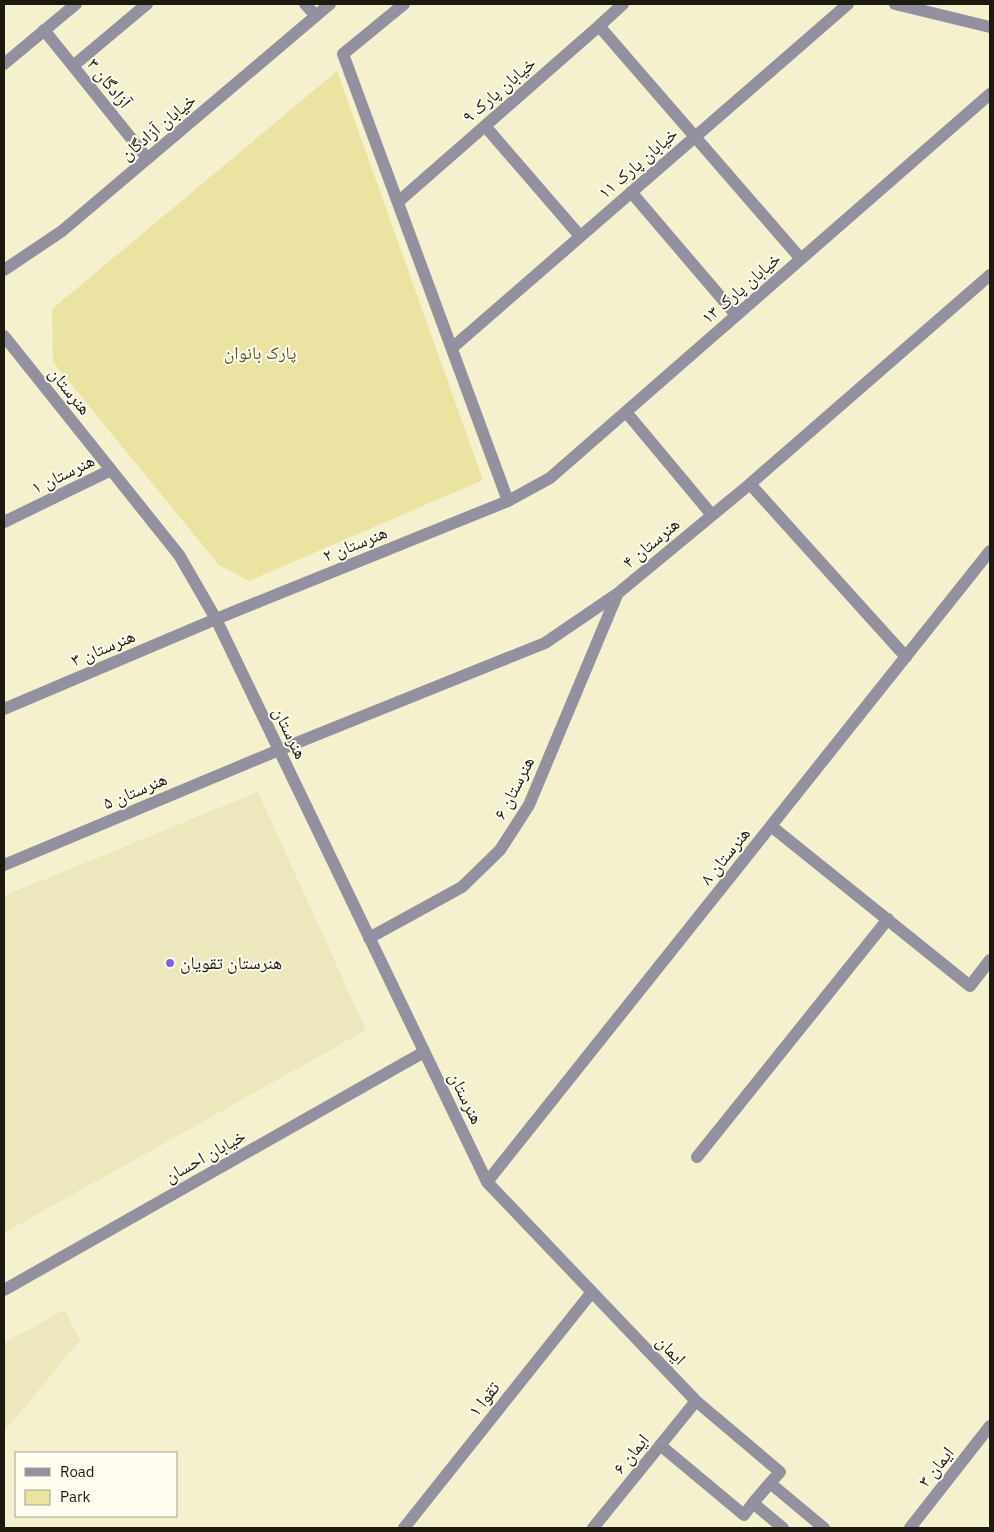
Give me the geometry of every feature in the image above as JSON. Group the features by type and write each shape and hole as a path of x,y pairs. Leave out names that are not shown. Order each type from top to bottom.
{"street":[{"path":"4,64 76,4"},
{"path":"73,66 147,4"},
{"path":"305,4 316,16"},
{"name":"خیابان آزادگان","path":"4,270 62,231 330,4"},
{"path":"404,4 343,54 508,501"},
{"name":"خیابان پارک ۹","path":"398,202 622,4"},
{"name":"خیابان پارک ۱۱","path":"452,348 848,4"},
{"path":"895,4 990,27"},
{"path":"599,26 801,259"},
{"name":"آزادگان ۳","path":"44,30 147,158"},
{"name":"خیابان پارک ۱۳","path":"508,501 550,478 990,94"},
{"path":"485,126 580,236"},
{"path":"631,192 736,315"},
{"name":"هنرستان ۴","path":"279,750 544,643 617,594 750,484 990,275"},
{"name":"هنرستان","path":"4,336 179,555 216,619 487,1182"},
{"path":"626,412 712,515"},
{"name":"هنرستان ۱","path":"4,522 111,470"},
{"path":"750,484 906,657"},
{"name":"هنرستان ۲","path":"216,619 508,501"},
{"name":"هنرستان ۸","path":"487,1182 990,551"},
{"name":"هنرستان ۶","path":"369,938 462,887 500,850 529,805 617,594"},
{"name":"هنرستان ۳","path":"4,708 216,619"},
{"name":"هنرستان ۵","path":"4,865 279,750"},
{"path":"771,826 970,986 990,960"},
{"path":"698,1157 888,919"},
{"name":"خیابان احسان","path":"4,1290 424,1052"},
{"name":"ایمان","path":"487,1182 696,1401 780,1472 770,1484"},
{"name":"تقوا ۱","path":"404,1528 592,1292"},
{"name":"ایمان ۶","path":"593,1528 696,1401"},
{"name":"ایمان ۳","path":"910,1528 990,1426"},
{"path":"660,1445 744,1515 770,1484 824,1528"},
{"path":"753,1503 783,1528"}],"shaded area":[{"name":"هنرستان تقویان","path":"258,792 366,1030 4,1233 4,896"},
{"path":"64,1310 80,1340 4,1432 4,1343"}],"green space":[{"name":"پارک بانوان","path":"337,71 483,480 249,581 219,565 53,362 52,309"}],"place":[{"name":"هنرستان تقویان","path":"170,963"}]}
